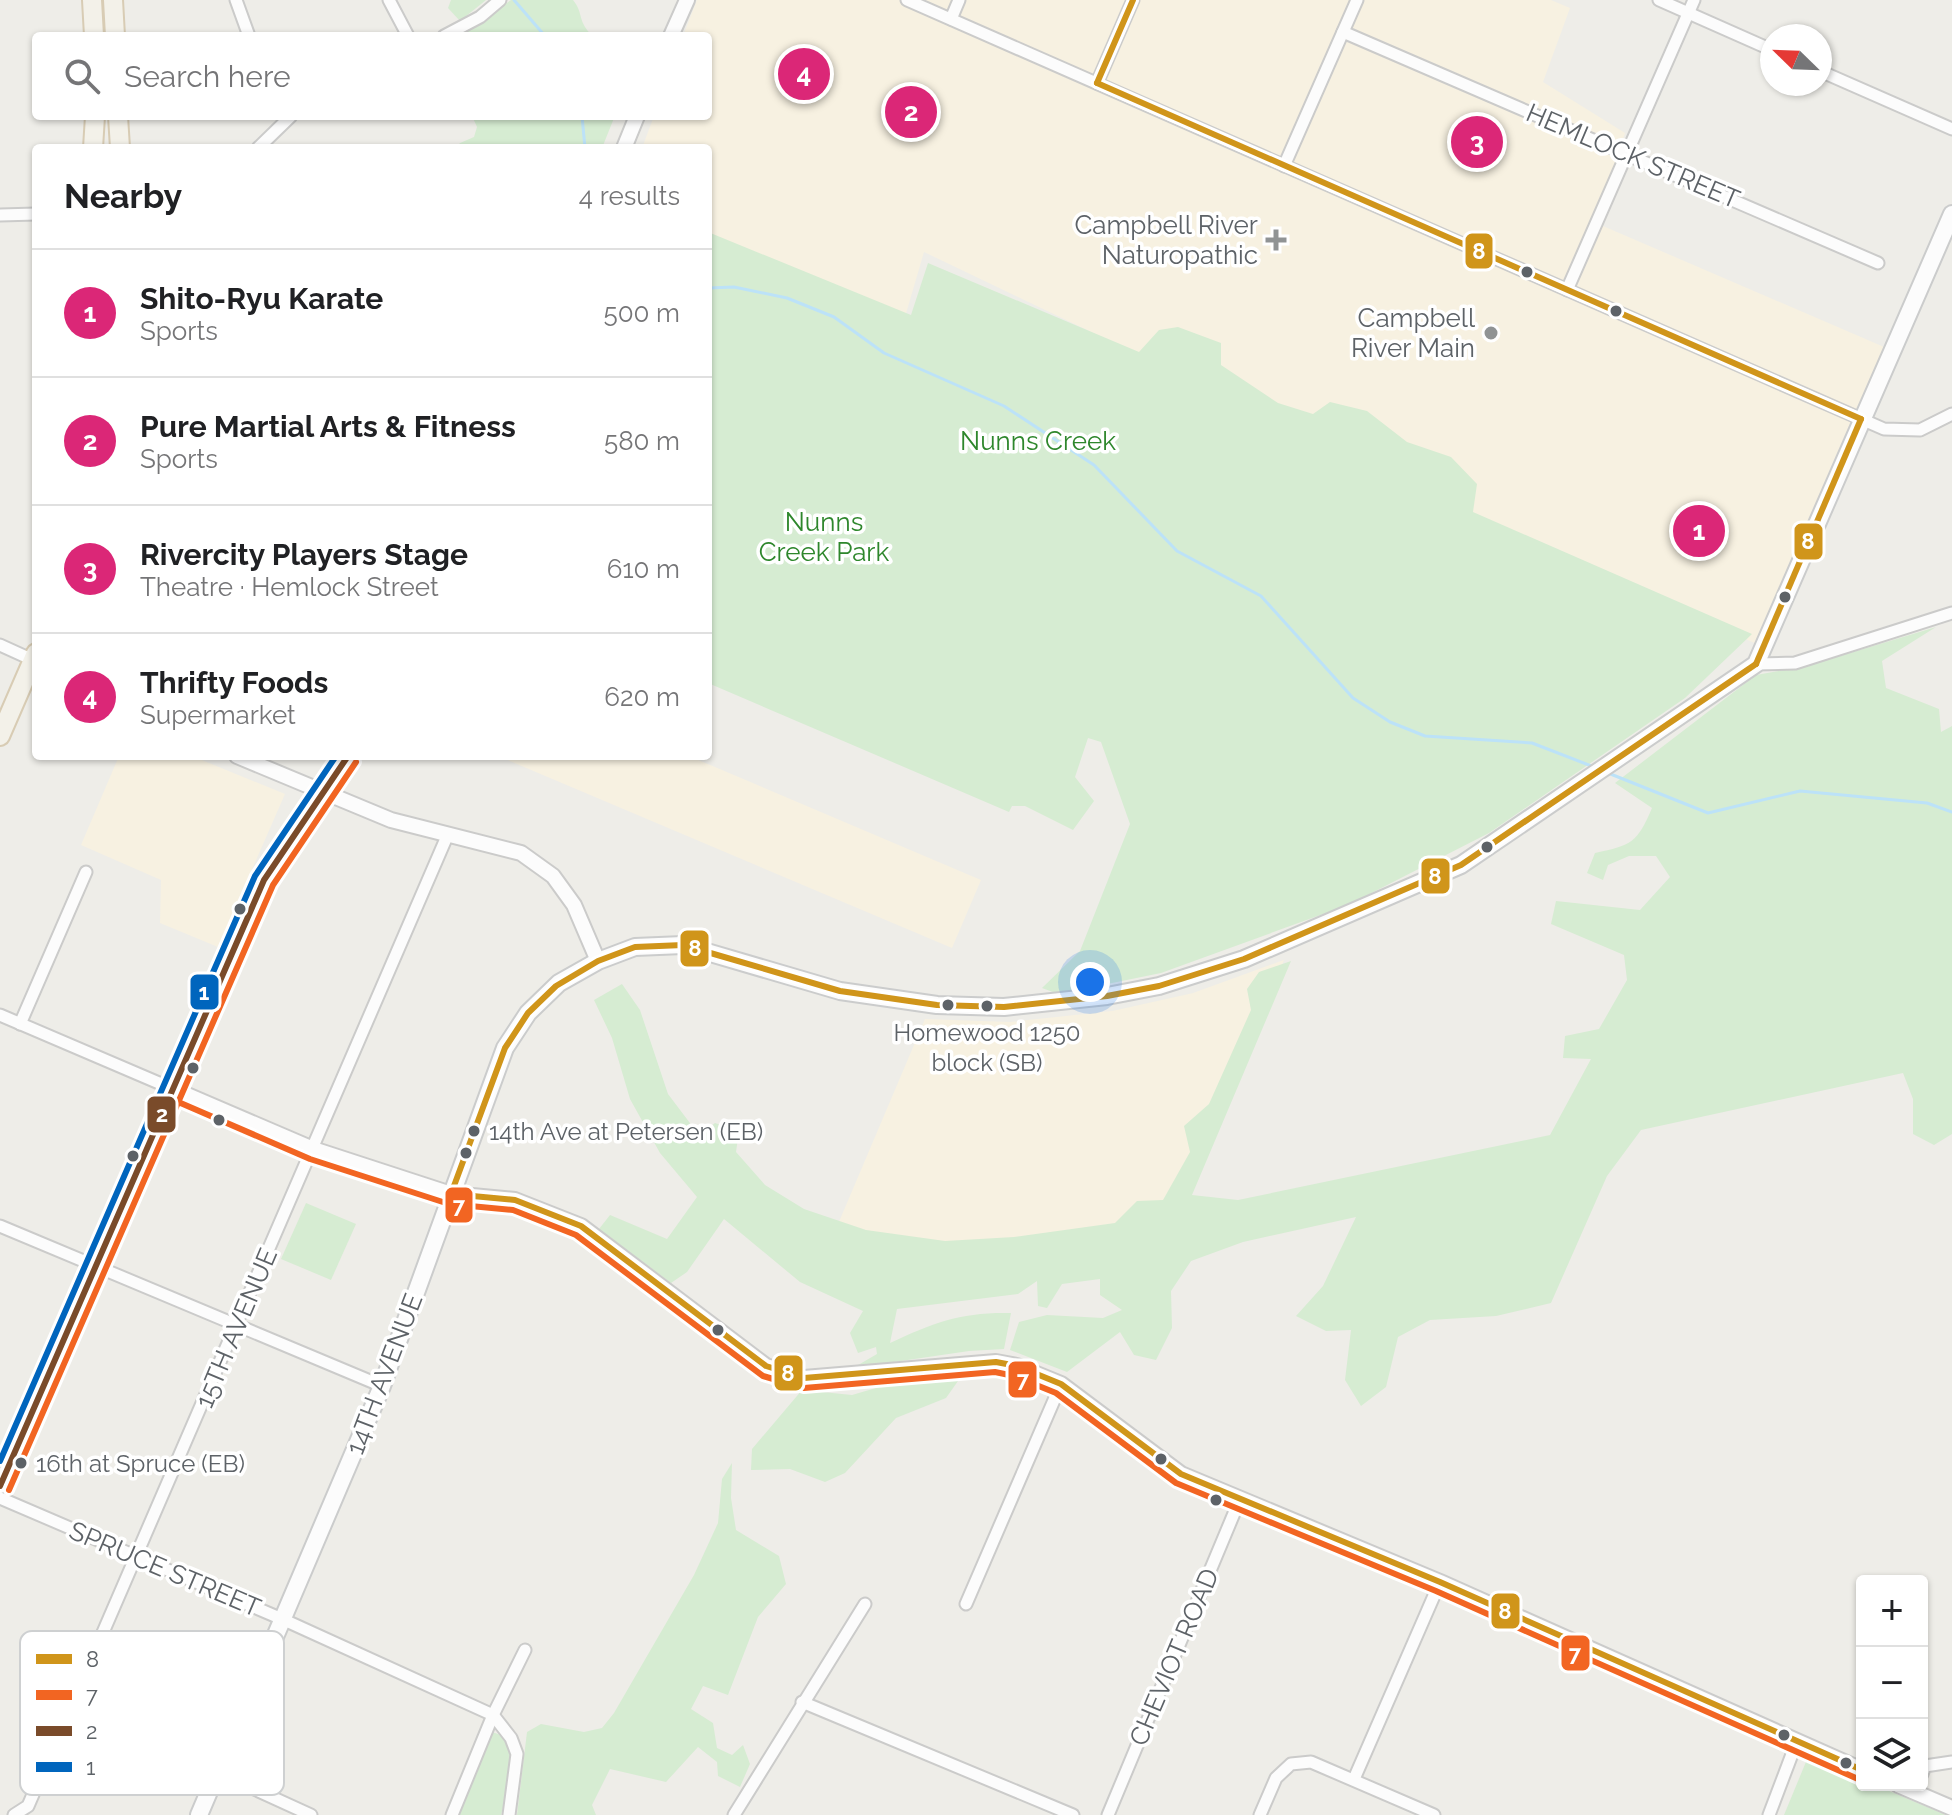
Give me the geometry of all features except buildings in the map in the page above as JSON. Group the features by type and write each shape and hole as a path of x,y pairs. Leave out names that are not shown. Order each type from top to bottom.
{"main road":[{"path":"92,0 94,32"},
{"path":"113,0 115,32"},
{"path":"94,144 96,120"},
{"path":"97,120 100,144"},
{"path":"118,120 120,144"},
{"path":"1756,664 1952,214"},
{"name":"14TH AVENUE","path":"277,1631 382,1386 505,1048 528,1013 556,986 598,961 635,947 683,945 840,991 937,1005 1004,1007 1107,996 1159,986 1244,959 1461,865 1756,664"},
{"path":"0,736 32,665"},
{"name":"14TH AVENUE","path":"199,1815 207,1795"}],"street":[{"path":"236,0 248,32"},
{"path":"389,0 406,32"},
{"path":"452,32 480,17 500,0"},
{"path":"673,32 687,0"},
{"path":"907,0 1884,429 1920,430 1952,414"},
{"path":"951,19 959,0"},
{"path":"1097,83 1133,0"},
{"path":"1284,166 1357,0"},
{"path":"1659,0 1760,45"},
{"path":"1567,290 1694,0"},
{"name":"HEMLOCK STREET","path":"1343,32 1878,263"},
{"path":"1832,76 1952,129"},
{"path":"262,144 287,120"},
{"path":"626,144 635,120"},
{"path":"0,215 32,214"},
{"path":"1756,664 1795,663 1952,613"},
{"path":"0,645 32,657"},
{"path":"247,760 391,820 521,853 553,876 574,905 598,961"},
{"path":"0,1486 264,880 345,760"},
{"name":"15TH AVENUE","path":"105,1631 448,834"},
{"path":"20,1024 86,872"},
{"path":"0,1015 313,1149 451,1194 515,1200 581,1226 766,1366 804,1378 996,1362 1017,1366 1061,1384 1181,1474 1440,1582 1856,1767"},
{"path":"0,1226 382,1386"},
{"path":"966,1604 1061,1384"},
{"name":"SPRUCE STREET","path":"0,1498 282,1619 493,1715"},
{"name":"CHEVIOT ROAD","path":"1108,1815 1240,1499"},
{"path":"1354,1779 1440,1582"},
{"path":"734,1815 865,1604"},
{"path":"452,1815 493,1715 525,1650"},
{"path":"802,1702 1073,1815"},
{"path":"493,1715 511,1738 517,1754 509,1815"},
{"path":"1769,1815 1797,1741"},
{"path":"1260,1815 1276,1778 1291,1764 1311,1762 1434,1815"},
{"path":"1928,1766 1952,1762"},
{"path":"1920,1791 1952,1808"},
{"name":"15TH AVENUE","path":"28,1806 33,1795"},
{"path":"267,1795 311,1815"},
{"path":"14,1815 28,1806 38,1815"}],"shaded area":[{"path":"697,0 1551,0 1570,8 1543,82 1625,133 1596,223 1891,350 1763,647 1407,483 924,252 900,334 712,240 712,144 644,144 652,120 712,120 712,32 685,32"},
{"path":"117,760 202,760 285,794 218,947 160,923 161,880 81,845"},
{"path":"507,760 698,760 981,880 952,948"},
{"path":"1284,960 1170,1227 1016,1261 830,1243 925,1019 1010,1022 1112,1011 1193,993"}],"green space":[{"path":"451,0 486,0 460,21 448,8"},
{"path":"511,0 573,0 590,32 465,32"},
{"path":"474,120 613,120 604,144 459,144 474,137 477,127"},
{"name":"Nunns Creek Park","path":"712,234 911,315 928,263 1139,352 1159,330 1178,327 1221,343 1221,365 1278,403 1313,414 1330,402 1367,411 1407,442 1451,457 1477,484 1473,512 1752,634 1685,698 1489,833 1348,905 1161,973 1058,994 1042,988 1080,951 1130,824 1101,742 1088,738 1075,777 1094,801 1073,830 1025,806 1012,806 1009,812 712,685"},
{"path":"1936,627 1882,661 1886,688 1939,709 1941,732 1952,726 1952,1134 1934,1145 1913,1134 1913,1099 1903,1073 1641,1130 1607,1176 1551,1303 1496,1316 1430,1320 1398,1337 1386,1387 1361,1406 1345,1380 1351,1330 1326,1331 1296,1316 1323,1286 1356,1217 1243,1242 1191,1261 1171,1291 1172,1328 1156,1360 1134,1355 1120,1332 1067,1372 1010,1350 1019,1322 1047,1315 1103,1318 1122,1310 1100,1295 1100,1279 1062,1284 1047,1308 1038,1306 1037,1281 1018,1294 897,1309 890,1343 949,1320 977,1314 1011,1313 1004,1349 853,1368 877,1354 876,1347 858,1353 850,1333 863,1311 800,1282 724,1219 687,1272 671,1283 599,1229 610,1215 667,1239 697,1197 660,1153 630,1099 612,1038 594,1000 622,984 640,1010 668,1094 699,1135 715,1123 739,1131 736,1152 765,1185 804,1209 866,1230 945,1241 1014,1237 1115,1223 1137,1201 1163,1200 1190,1152 1184,1126 1209,1104 1251,1010 1247,989 1259,972 1291,961 1192,1195 1238,1200 1550,1135 1591,1059 1563,1058 1565,1036 1599,1029 1627,980 1624,955 1551,924 1556,901 1640,910 1670,877 1656,856 1629,856 1608,865 1603,880 1587,873 1595,853 1617,848 1637,836 1652,808 1615,783 1756,675 1807,666"},
{"path":"306,1203 356,1224 331,1280 281,1259"},
{"path":"963,1374 946,1398 896,1418 845,1473 825,1482 790,1469 751,1470 752,1449 802,1390 852,1395 910,1378"},
{"path":"732,1463 731,1498 736,1530 779,1556 786,1584 758,1617 728,1695 703,1686 691,1709 713,1723 717,1748 732,1755 743,1745 750,1764 740,1787 718,1776 717,1762 698,1747 666,1782 610,1769 592,1805 596,1815 517,1815 527,1732 541,1724 584,1732 602,1728 614,1713 694,1575 718,1523 722,1479"},
{"path":"489,1731 513,1739 509,1782 501,1815 445,1815"},
{"path":"1808,1757 1856,1777 1856,1791 1889,1791 1946,1815 1784,1815"}],"waterway":[{"name":"Nunns Creek","path":"514,0 542,32"},
{"name":"Nunns Creek","path":"582,120 585,144"},
{"name":"Nunns Creek","path":"712,288 734,287 787,298 834,317 884,353 1004,406 1094,465 1177,551 1261,596 1353,698 1390,722 1425,736 1532,743 1594,767"},
{"name":"Nunns Creek","path":"1608,773 1708,813 1800,791 1927,803 1952,812"}],"transit line":[{"name":"8","path":"1097,83 1133,0"},
{"name":"8","path":"1097,83 1861,419"},
{"name":"8","path":"1756,664 1861,419"},
{"name":"8","path":"451,1194 505,1048 528,1013 556,986 598,961 635,947 683,945 840,991 937,1005 1004,1007 1107,996 1159,986 1244,959 1461,865 1756,664"},
{"name":"1","path":"0,1461 255,876 333,760"},
{"name":"2","path":"0,1486 264,880 345,760"},
{"name":"7","path":"9,1490 273,885 356,762"},
{"name":"7","path":"169,1098 310,1159 449,1204 513,1210 576,1235 763,1376 804,1388 995,1372 1014,1376 1056,1393 1176,1483 1436,1591 1856,1778"},
{"name":"8","path":"451,1194 515,1200 581,1226 766,1366 804,1378 996,1362 1017,1366 1061,1384 1181,1474 1440,1582 1856,1767"}],"place":[{"name":"Thrifty Foods","path":"804,74"},
{"name":"Pure Martial Arts & Fitness","path":"911,112"},
{"name":"Rivercity Players Stage","path":"1477,142"},
{"name":"Campbell River Naturopathic","path":"1276,240"},
{"name":"Campbell River Main","path":"1491,333"},
{"name":"Shito-Ryu Karate","path":"1699,531"},
{"name":"Homewood 1250 block (SB)","path":"987,1006"},
{"name":"14th Ave at Petersen (EB)","path":"474,1131"},
{"name":"16th at Spruce (EB)","path":"21,1463"}]}
